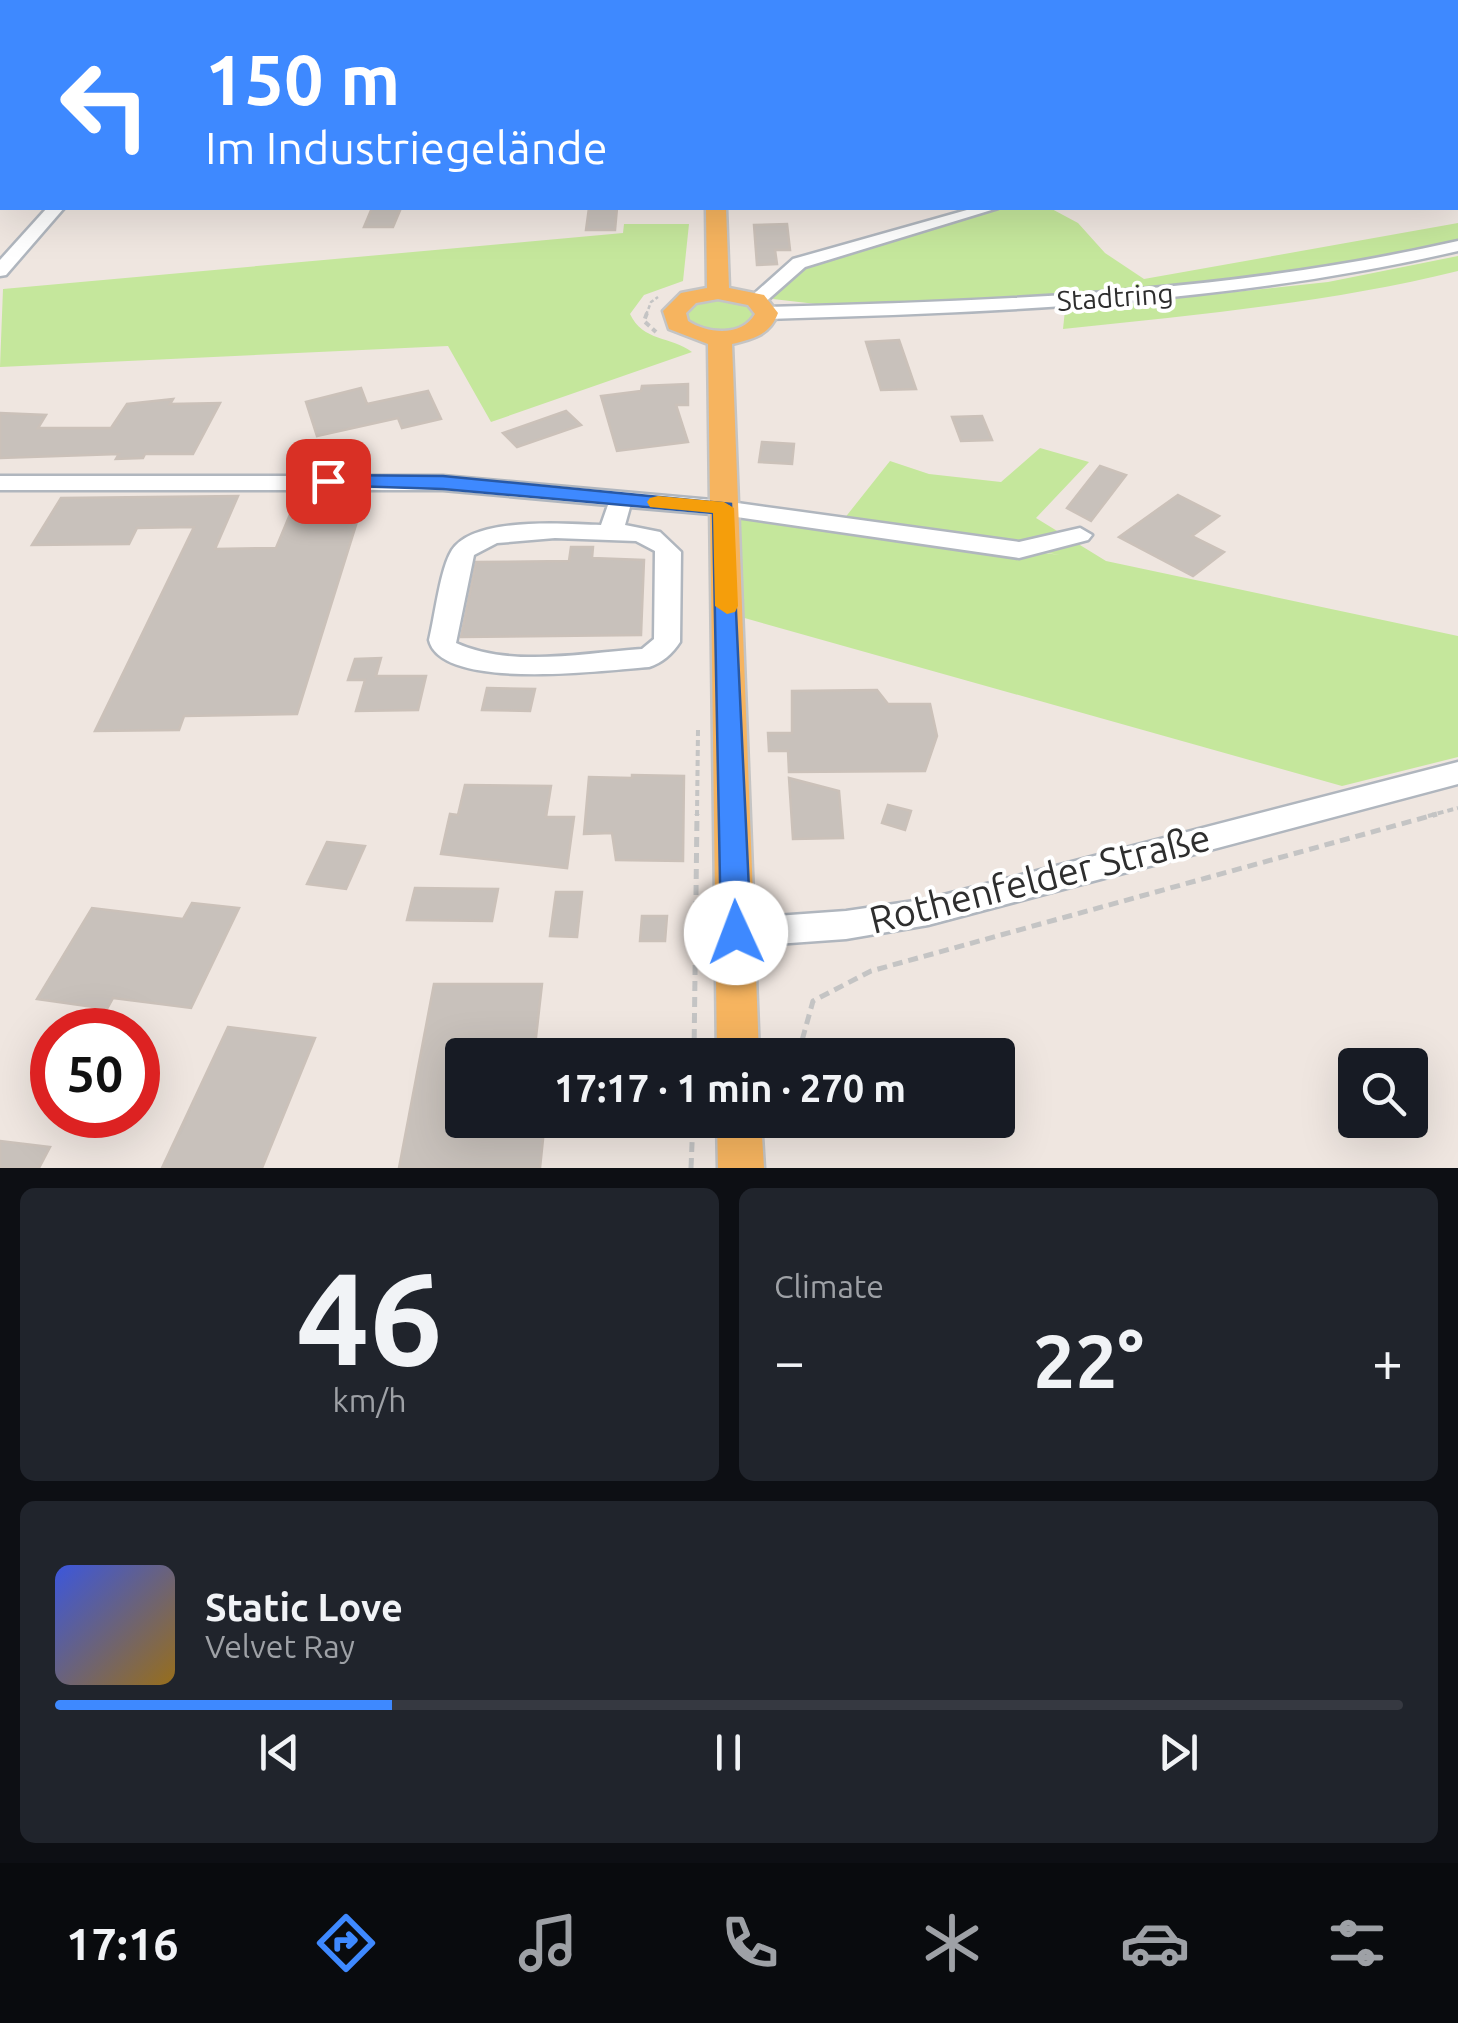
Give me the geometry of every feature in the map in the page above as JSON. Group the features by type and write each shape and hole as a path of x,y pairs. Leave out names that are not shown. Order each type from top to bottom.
{"main road":[{"path":"716,210 718,292"},
{"path":"718,292 762,306 764,324 755,331 720,338 684,330 674,318 679,304 689,298 718,292"},
{"path":"720,338 738,1038"},
{"path":"740,1138 741,1168"}],"street":[{"path":"0,271 54,210"},
{"path":"762,306 799,263 983,210"},
{"name":"Stadtring","path":"762,306 1179,293 1268,284 1458,246"},
{"path":"0,483 443,482 724,508 1019,550 1080,534"},
{"path":"611,532 621,499"},
{"path":"611,532 652,537 664,543 669,552 666,642 657,653 649,658 502,664 468,660 444,648 446,622 463,552 468,546 510,533 611,532"},
{"name":"Rothenfelder Straße","path":"736,933 846,925 928,912 1458,774"}],"path":[{"path":"803,1038 813,1001 871,970 1458,808"},
{"path":"691,1168 692,1138"}],"green space":[{"path":"998,210 1054,210 1078,223 1105,253 1144,279 1458,223 1458,239 1300,273 1220,283 977,299 816,304 773,299 808,265"},
{"path":"624,224 689,224 683,281 644,295 630,314 650,334 692,352 491,422 448,346 0,367 3,289 623,233"},
{"path":"1458,256 1458,271 1360,292 1063,329 1065,310 1328,282"},
{"path":"716,296 752,305 757,318 735,332 695,330 680,312"},
{"path":"1040,448 1089,462 1036,518 1106,561 1458,636 1458,757 1342,786 741,617 740,515 1060,555 844,519 890,461 929,474 1001,482"}],"building":[{"path":"371,210 400,210 393,227 364,227"},
{"path":"589,210 617,210 615,230 586,230"},
{"path":"787,224 790,250 775,250 777,264 757,265 754,225"},
{"path":"899,340 916,389 881,390 866,342"},
{"path":"688,384 688,405 676,405 688,442 617,451 601,396 641,391 642,386"},
{"path":"361,388 367,404 428,391 441,419 402,428 398,418 317,436 306,402"},
{"path":"173,399 170,404 220,403 193,454 145,454 143,458 116,459 119,454 0,458 0,413 46,415 38,428 111,428 127,404"},
{"path":"566,411 581,425 517,447 503,433"},
{"path":"982,416 992,440 961,441 952,417"},
{"path":"762,442 794,444 792,464 759,462"},
{"path":"1100,466 1126,475 1091,521 1067,508"},
{"path":"1178,495 1219,516 1192,536 1224,552 1193,576 1119,537"},
{"path":"238,496 215,549 276,548 291,512 360,512 297,714 184,716 179,730 95,731 194,527 137,528 129,544 32,545 61,498"},
{"path":"571,547 593,547 592,558 644,560 641,635 461,637 476,562 569,561"},
{"path":"381,658 376,676 426,676 418,710 356,711 365,680 348,680 355,659"},
{"path":"487,688 535,689 530,711 482,710"},
{"path":"877,690 888,704 930,704 937,736 925,771 789,772 788,751 769,751 768,733 792,733 792,691"},
{"path":"684,776 683,861 616,860 612,833 584,834 589,777"},
{"path":"789,778 839,791 843,838 793,839"},
{"path":"465,785 551,786 546,817 574,817 567,868 441,854 450,814 458,815"},
{"path":"888,805 911,811 905,830 882,823"},
{"path":"327,842 365,846 346,889 307,884"},
{"path":"415,888 498,889 492,921 407,920"},
{"path":"556,892 582,892 577,937 550,936"},
{"path":"192,903 239,908 191,1008 113,998 108,1008 37,999 92,908 183,919"},
{"path":"642,916 667,916 665,941 640,941"},
{"path":"434,984 542,984 536,1038 445,1038 445,1138 543,1138 540,1168 399,1168"},
{"path":"228,1027 315,1038 262,1168 162,1168"},
{"path":"0,1141 50,1147 39,1168 0,1168"}],"slow traffic":[{"path":"658,502 724,508 727,606"}],"route":[{"path":"328,481 443,482 724,508 736,933"}]}
